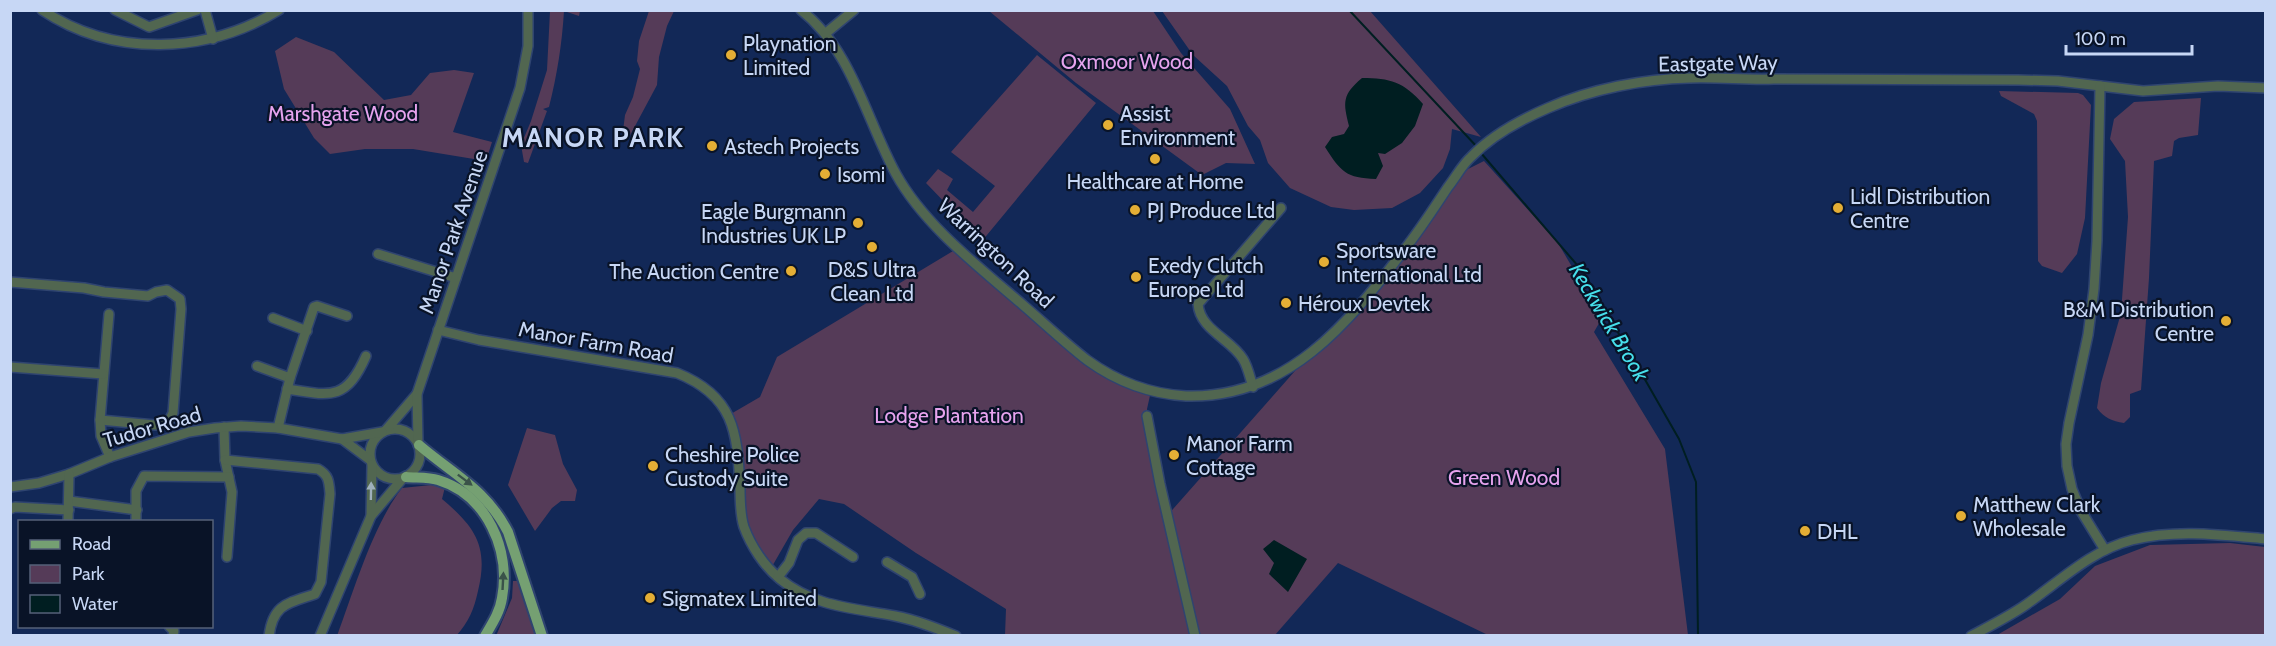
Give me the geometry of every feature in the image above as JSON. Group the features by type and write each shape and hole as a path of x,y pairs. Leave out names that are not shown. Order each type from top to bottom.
{"main road":[{"path":"418,444 477,489 501,518 512,542 542,636"},
{"path":"404,478 434,478 461,491 481,510 496,534 502,554 504,574 502,599 495,619 485,636"}],"street":[{"path":"42,10 82,31 117,42 173,45 213,39 250,26 279,10"},
{"path":"115,10 149,27 197,10"},
{"path":"205,10 213,39"},
{"name":"Manor Park Avenue","path":"418,444 417,394 520,88 528,46 528,10"},
{"name":"Warrington Road","path":"801,10 826,33 848,69 896,175 936,225 958,248 1087,360 1121,381 1150,391"},
{"path":"826,33 854,10"},
{"name":"Eastgate Way","path":"1150,391 1172,395 1205,396 1234,392 1253,387 1285,372 1309,355 1351,314 1405,249 1468,159 1501,132 1547,108 1582,96 1610,89 1687,78 2058,81 2143,91 2218,86 2265,88"},
{"path":"2100,86 2094,289 2088,335 2066,444 2067,466 2072,489 2081,510 2105,550"},
{"path":"1253,387 1242,357 1207,326 1199,313 1198,304 1281,208"},
{"path":"378,254 456,278"},
{"path":"10,282 148,296 167,290 180,299 173,413 168,423 155,425 100,420"},
{"path":"278,428 290,378 314,307 347,316"},
{"path":"109,314 100,420 101,436 110,457"},
{"path":"273,318 307,331"},
{"name":"Manor Farm Road","path":"438,330 479,340 677,373 695,380 709,390 729,415 737,443 743,525 757,553 778,578 822,603 910,620 956,636"},
{"path":"287,389 335,394 348,387 357,376 366,356"},
{"path":"257,366 290,378"},
{"path":"10,367 103,374"},
{"name":"Manor Park Avenue","path":"384,431 417,394"},
{"path":"1147,416 1160,484 1196,636"},
{"path":"224,427 225,460 232,492 227,557"},
{"name":"Tudor Road","path":"10,487 39,483 69,474 110,457 189,432 224,427 278,428 342,439 384,431"},
{"path":"320,636 371,516 404,478 417,467 420,460 418,444 408,432 393,428 384,431 371,444 371,516"},
{"name":"Tudor Road","path":"342,439 371,463"},
{"path":"225,460 318,469 325,472 328,479 330,494 321,582 315,594 284,604 271,621 269,636"},
{"path":"371,463 382,476 389,479 404,478"},
{"path":"68,520 69,474"},
{"path":"136,520 135,491 144,476 229,477"},
{"path":"10,509 69,506 137,510"},
{"path":"778,578 789,563 798,540 806,534 816,533 853,557"},
{"path":"1971,636 2025,606 2075,568 2105,550 2132,540 2162,535 2204,534 2265,539"},
{"path":"887,562 912,576 920,594"}],"green space":[{"path":"550,11 564,11 557,71 549,107 543,109 547,111 528,163 524,162 521,145 547,70"},
{"path":"564,11 580,11 579,16"},
{"path":"649,11 674,11 667,26 659,57 657,85 627,141 622,139 625,115 633,97 640,69 637,61 639,41"},
{"name":"Oxmoor Wood","path":"989,11 1153,11 1181,53 1230,109 1255,164 1226,163 1202,175 1076,83"},
{"path":"1162,11 1370,11 1481,137 1452,129 1450,149 1443,168 1420,193 1392,208 1354,210 1331,207 1290,188 1268,163 1260,140 1248,126 1227,86 1193,55"},
{"name":"Marshgate Wood","path":"296,37 334,52 384,100 411,95 430,73 454,70 474,73 453,132 492,142 486,161 413,149 365,149 330,154 314,138 284,89 275,51"},
{"path":"1037,55 1096,103 982,241 926,183 938,169 953,179 947,190 973,212 995,186 951,152"},
{"path":"1999,91 2078,93 2083,95 2091,105 2085,218 2077,254 2062,273 2042,266 2038,261 2037,121 2034,114 2001,96"},
{"path":"2201,98 2198,135 2179,138 2174,141 2172,156 2154,161 2141,390 2130,394 2130,417 2124,423 2116,421 2105,417 2097,408 2101,383 2121,313 2128,217 2125,161 2110,139 2114,119 2134,102"},
{"path":"1484,161 1558,243 1602,318 1594,332 1665,449 1688,635 1488,635 1338,563 1275,635 1005,635 1006,609 916,553 844,504 819,499 793,530 770,570 743,525 729,415 760,397 777,357 958,248 1087,360 1151,391 1147,409 1166,517 1309,355 1351,314 1458,174"},
{"path":"527,428 555,435 563,464 577,490 575,501 561,501 552,508 535,531 508,485"},
{"path":"431,485 445,487 442,499 471,529 480,549 481,575 468,620 456,636 337,636 373,539 392,503 402,488"},
{"path":"2230,543 2265,547 2265,635 1997,635 2060,599 2095,566 2150,545"},
{"path":"513,581 518,581 535,635 496,636 512,598"}],"water":[{"path":"1362,78 1389,80 1403,86 1423,104 1415,126 1402,143 1385,154 1378,153 1383,166 1376,179 1358,177 1345,172 1325,147 1332,137 1344,134 1349,126 1346,99 1351,89"},
{"path":"1274,540 1307,559 1288,592 1269,574 1274,563 1263,549"}],"waterway":[{"name":"Keckwick Brook","path":"1349,10 1478,148"},
{"name":"Keckwick Brook","path":"1481,153 1584,273 1679,439 1696,482 1698,636"}],"place":[{"name":"Playnation Limited","path":"731,55"},
{"name":"Assist Environment","path":"1108,125"},
{"name":"Astech Projects","path":"712,146"},
{"name":"Healthcare at Home","path":"1155,159"},
{"name":"Isomi","path":"825,174"},
{"name":"Lidl Distribution Centre","path":"1838,208"},
{"name":"PJ Produce Ltd","path":"1135,210"},
{"name":"Eagle Burgmann Industries UK LP","path":"858,223"},
{"name":"D&S Ultra Clean Ltd","path":"872,247"},
{"name":"Sportsware International Ltd","path":"1324,262"},
{"name":"The Auction Centre","path":"791,271"},
{"name":"Exedy Clutch Europe Ltd","path":"1136,277"},
{"name":"Héroux Devtek","path":"1286,303"},
{"name":"B&M Distribution Centre","path":"2226,321"},
{"name":"Manor Farm Cottage","path":"1174,455"},
{"name":"Cheshire Police Custody Suite","path":"653,466"},
{"name":"Matthew Clark Wholesale","path":"1961,516"},
{"name":"DHL","path":"1805,531"},
{"name":"Sigmatex Limited","path":"650,598"}],"district":[{"name":"MANOR PARK","path":"593,137"}],"park label":[{"name":"Lodge Plantation","path":"949,415"},
{"name":"Green Wood","path":"1504,477"}]}
